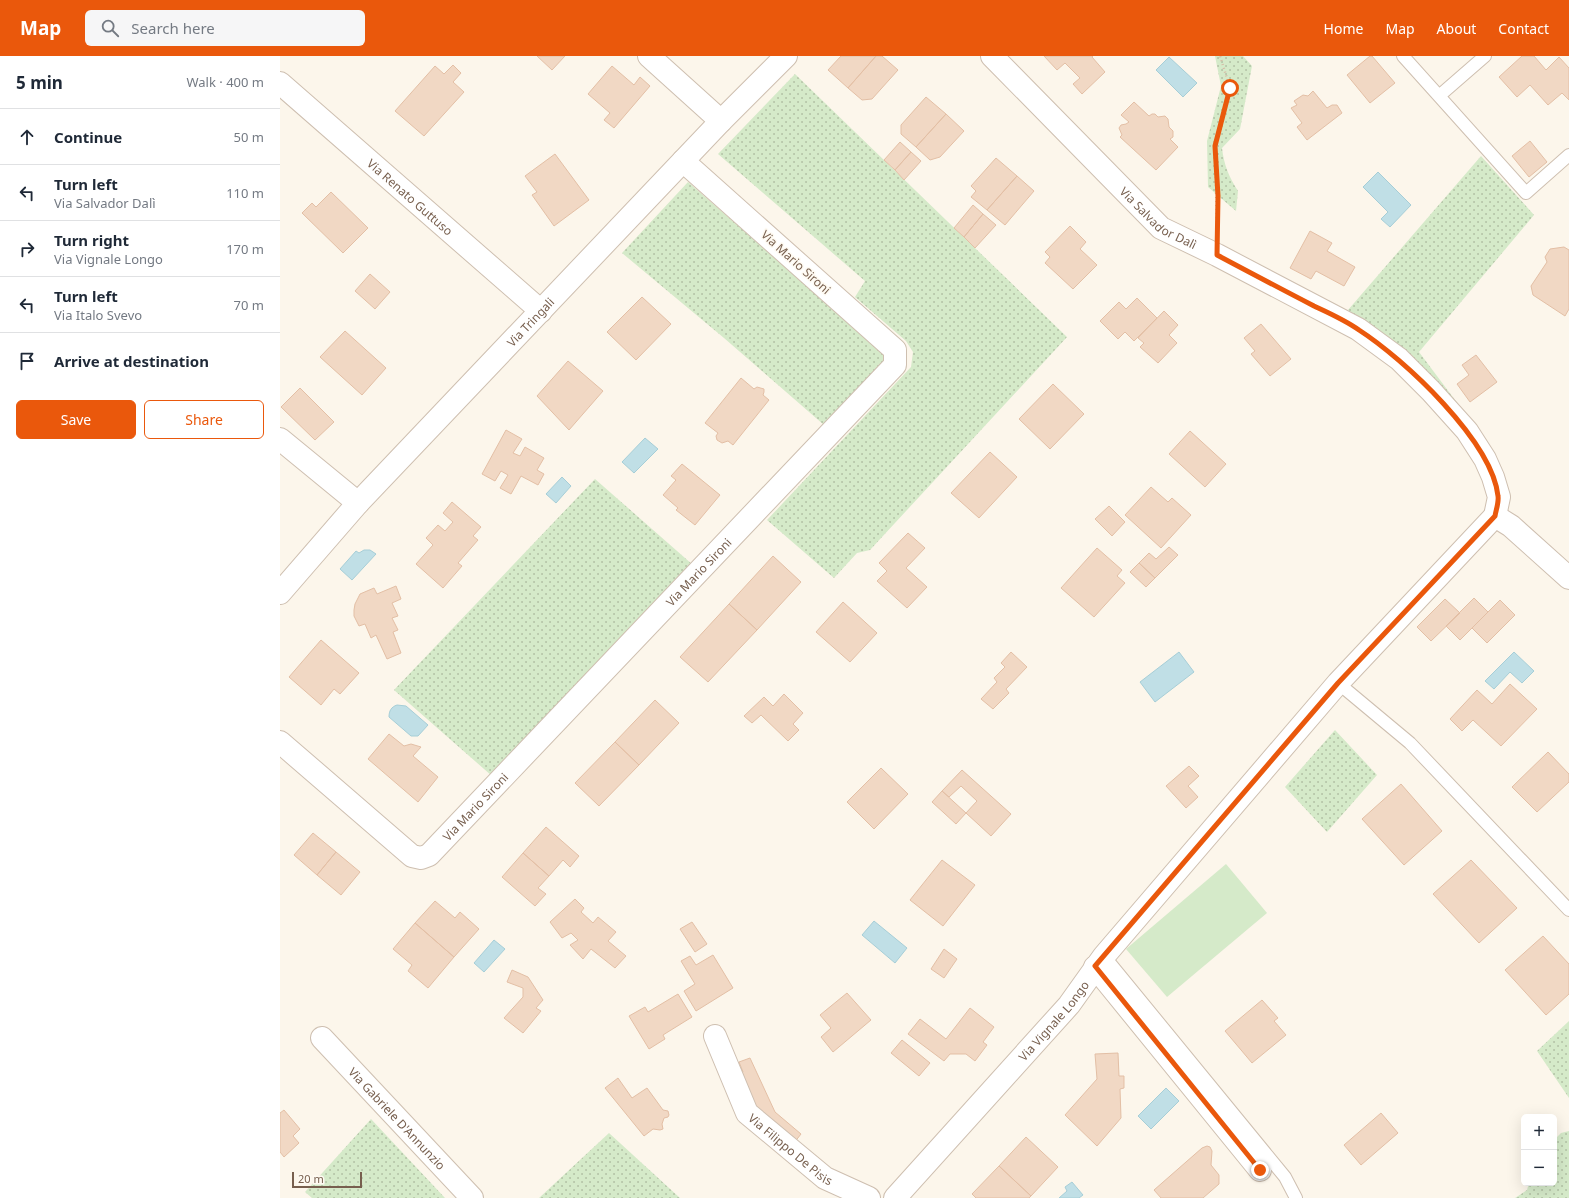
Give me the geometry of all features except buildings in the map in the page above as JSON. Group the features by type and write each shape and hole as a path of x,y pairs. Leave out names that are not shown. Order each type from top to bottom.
{"street":[{"path":"648,56 721,121"},
{"name":"Via Tringali","path":"280,593 358,503 721,121 786,56"},
{"name":"Via Salvador Dalì","path":"992,56 1161,228 1217,255 1358,329 1399,359 1467,431 1481,453 1493,477 1499,497 1495,516"},
{"name":"Via Renato Guttuso","path":"280,83 541,311"},
{"name":"Via Mario Sironi","path":"280,742 412,856 421,858 429,855 895,364 895,350 683,161"},
{"path":"280,439 358,503"},
{"path":"1495,516 1511,526 1569,578"},
{"name":"Via Vignale Longo","path":"895,1198 1069,1005 1100,961 1338,683 1495,516"},
{"path":"1100,961 1260,1170"},
{"name":"Via Filippo De Pisis","path":"714,1036 747,1113 825,1178 869,1198"},
{"name":"Via Gabriele D'Annunzio","path":"322,1038 472,1198"}],"lane":[{"path":"1403,56 1526,193 1569,155"},
{"path":"1439,96 1485,56"},
{"path":"1338,683 1410,744 1569,910"},
{"path":"1100,961 1285,1177 1296,1198"}],"path":[{"path":"1217,255 1218,196 1215,146 1230,88 1220,56"}],"green space":[{"path":"1215,56 1243,56 1252,66 1240,129 1222,148 1227,171 1238,191 1236,211 1208,187 1207,141 1221,86"},
{"path":"795,74 1067,337 870,550 857,553 834,578 767,520 911,367 913,352 906,341 855,297 865,281 718,154"},
{"path":"1481,156 1534,215 1419,352 1470,420 1374,329 1348,310"},
{"path":"688,182 885,354 885,360 824,425 724,338 622,253"},
{"path":"595,479 693,565 492,776 394,690"},
{"path":"1335,730 1377,775 1327,832 1285,787"},
{"path":"1226,864 1267,913 1167,997 1126,949"},
{"path":"1569,1021 1569,1098 1537,1051"},
{"path":"371,1119 445,1198 312,1198 305,1192"},
{"path":"1569,1131 1569,1198 1515,1198 1527,1190 1528,1186 1557,1186 1557,1137 1561,1133"},
{"path":"609,1133 680,1198 539,1198"}],"water":[{"path":"1169,57 1197,83 1183,97 1156,70"},
{"path":"1378,172 1411,205 1390,227 1381,219 1388,212 1363,187"},
{"path":"645,438 658,449 634,473 622,462"},
{"path":"562,477 571,486 556,503 546,494"},
{"path":"364,550 370,550 376,554 352,580 340,569 356,551 359,553"},
{"path":"1179,652 1194,672 1155,702 1140,682"},
{"path":"1514,652 1534,671 1522,683 1510,672 1494,689 1485,681"},
{"path":"397,705 406,706 428,725 418,736 411,736 389,717 389,713 393,707"},
{"path":"874,921 907,948 895,963 862,935"},
{"path":"494,940 505,949 484,972 474,963"},
{"path":"1166,1088 1179,1101 1151,1129 1138,1116"},
{"path":"1072,1182 1083,1195 1079,1198 1059,1198 1067,1191 1065,1187"}],"route":[{"path":"1230,88 1215,146 1218,196 1217,255 1358,329 1399,359 1467,431 1493,477 1499,497 1495,516 1338,683 1095,966 1260,1170"}]}
